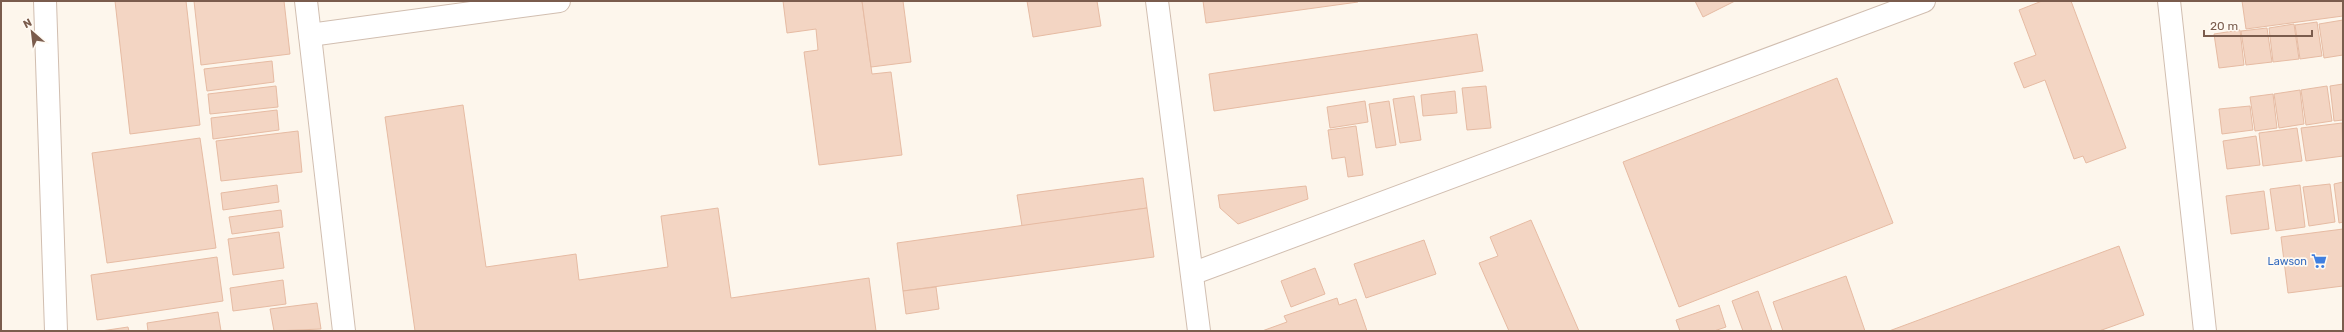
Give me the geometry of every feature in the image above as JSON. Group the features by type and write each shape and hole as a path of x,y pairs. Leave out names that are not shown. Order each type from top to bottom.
{"street":[{"path":"45,1 56,331"},
{"path":"306,1 344,331"},
{"path":"310,35 559,1"},
{"path":"1157,1 1194,273 1199,331"},
{"path":"1194,273 1924,1"},
{"path":"2169,1 2205,331"}],"building":[{"path":"115,1 186,1 200,125 130,134"},
{"path":"194,1 284,1 290,54 201,65"},
{"path":"783,1 862,1 872,74 891,72 902,155 819,165 804,52 818,50 816,29 787,33"},
{"path":"862,1 903,1 911,62 871,67"},
{"path":"1027,1 1097,1 1101,26 1033,37"},
{"path":"1203,1 1358,1 1358,2 1206,23"},
{"path":"1695,1 1735,1 1703,17"},
{"path":"2042,1 2071,1 2126,148 2086,163 2083,156 2074,159 2045,80 2024,88 2014,63 2036,55 2019,10"},
{"path":"2242,1 2343,1 2343,16 2246,29"},
{"path":"2343,20 2343,55 2324,58 2319,24"},
{"path":"2317,22 2322,56 2300,59 2295,25"},
{"path":"2294,24 2299,59 2273,62 2269,28"},
{"path":"2267,28 2272,62 2246,65 2241,31"},
{"path":"2240,30 2244,65 2219,68 2214,34"},
{"path":"1477,34 1483,71 1214,111 1209,74"},
{"path":"272,61 274,82 207,91 204,69"},
{"path":"1837,78 1893,223 1679,307 1623,162"},
{"path":"2343,84 2343,120 2334,121 2330,86"},
{"path":"276,86 278,107 210,114 208,94"},
{"path":"1486,86 1491,128 1467,130 1462,88"},
{"path":"2327,86 2332,121 2306,125 2301,90"},
{"path":"2300,90 2304,124 2279,128 2274,94"},
{"path":"1455,91 1457,113 1423,116 1421,95"},
{"path":"2273,94 2277,128 2255,131 2250,97"},
{"path":"1414,96 1421,140 1400,143 1393,99"},
{"path":"1365,101 1368,122 1330,128 1327,107"},
{"path":"1389,101 1396,145 1376,148 1369,104"},
{"path":"463,105 486,267 576,254 579,280 668,267 661,216 718,208 731,298 869,278 876,331 415,331 385,117"},
{"path":"2250,106 2253,130 2222,134 2219,109"},
{"path":"277,110 279,130 213,139 211,118"},
{"path":"2342,123 2343,156 2306,161 2301,128"},
{"path":"1356,126 1363,175 1348,177 1345,157 1332,159 1328,130"},
{"path":"2297,128 2302,161 2263,166 2259,133"},
{"path":"298,131 302,172 221,181 216,141"},
{"path":"2256,136 2260,165 2227,169 2223,141"},
{"path":"200,138 216,248 107,263 92,153"},
{"path":"1143,178 1147,208 1022,226 1017,195"},
{"path":"2343,182 2343,222 2339,223 2334,184"},
{"path":"2330,184 2335,222 2309,226 2303,187"},
{"path":"277,185 279,202 223,210 221,193"},
{"path":"2300,185 2305,227 2276,231 2270,189"},
{"path":"1306,186 1308,199 1238,224 1220,208 1218,195"},
{"path":"2264,191 2269,229 2231,234 2226,196"},
{"path":"1147,208 1154,257 903,291 897,243"},
{"path":"281,210 283,227 232,234 229,217"},
{"path":"1531,220 1579,331 1509,331 1479,263 1498,256 1490,237"},
{"path":"2343,229 2343,286 2288,293 2281,237"},
{"path":"279,232 284,268 233,275 228,239"},
{"path":"1424,240 1436,274 1366,298 1354,264"},
{"path":"2119,246 2144,315 2099,331 1889,331"},
{"path":"217,257 223,301 97,320 91,275"},
{"path":"1315,268 1325,294 1291,307 1281,281"},
{"path":"1846,276 1865,331 1783,331 1773,302"},
{"path":"283,280 286,304 233,311 230,288"},
{"path":"936,287 939,309 906,314 903,291"},
{"path":"1758,291 1772,331 1743,331 1732,301"},
{"path":"1337,298 1339,305 1356,299 1367,331 1262,331 1287,322 1284,316"},
{"path":"317,303 321,329 274,331 270,309"},
{"path":"1719,305 1726,327 1714,331 1680,331 1676,320"},
{"path":"218,312 221,331 148,331 147,323"},
{"path":"128,327 129,331 101,331"}],"place":[{"name":"Lawson","path":"2319,261"}]}
